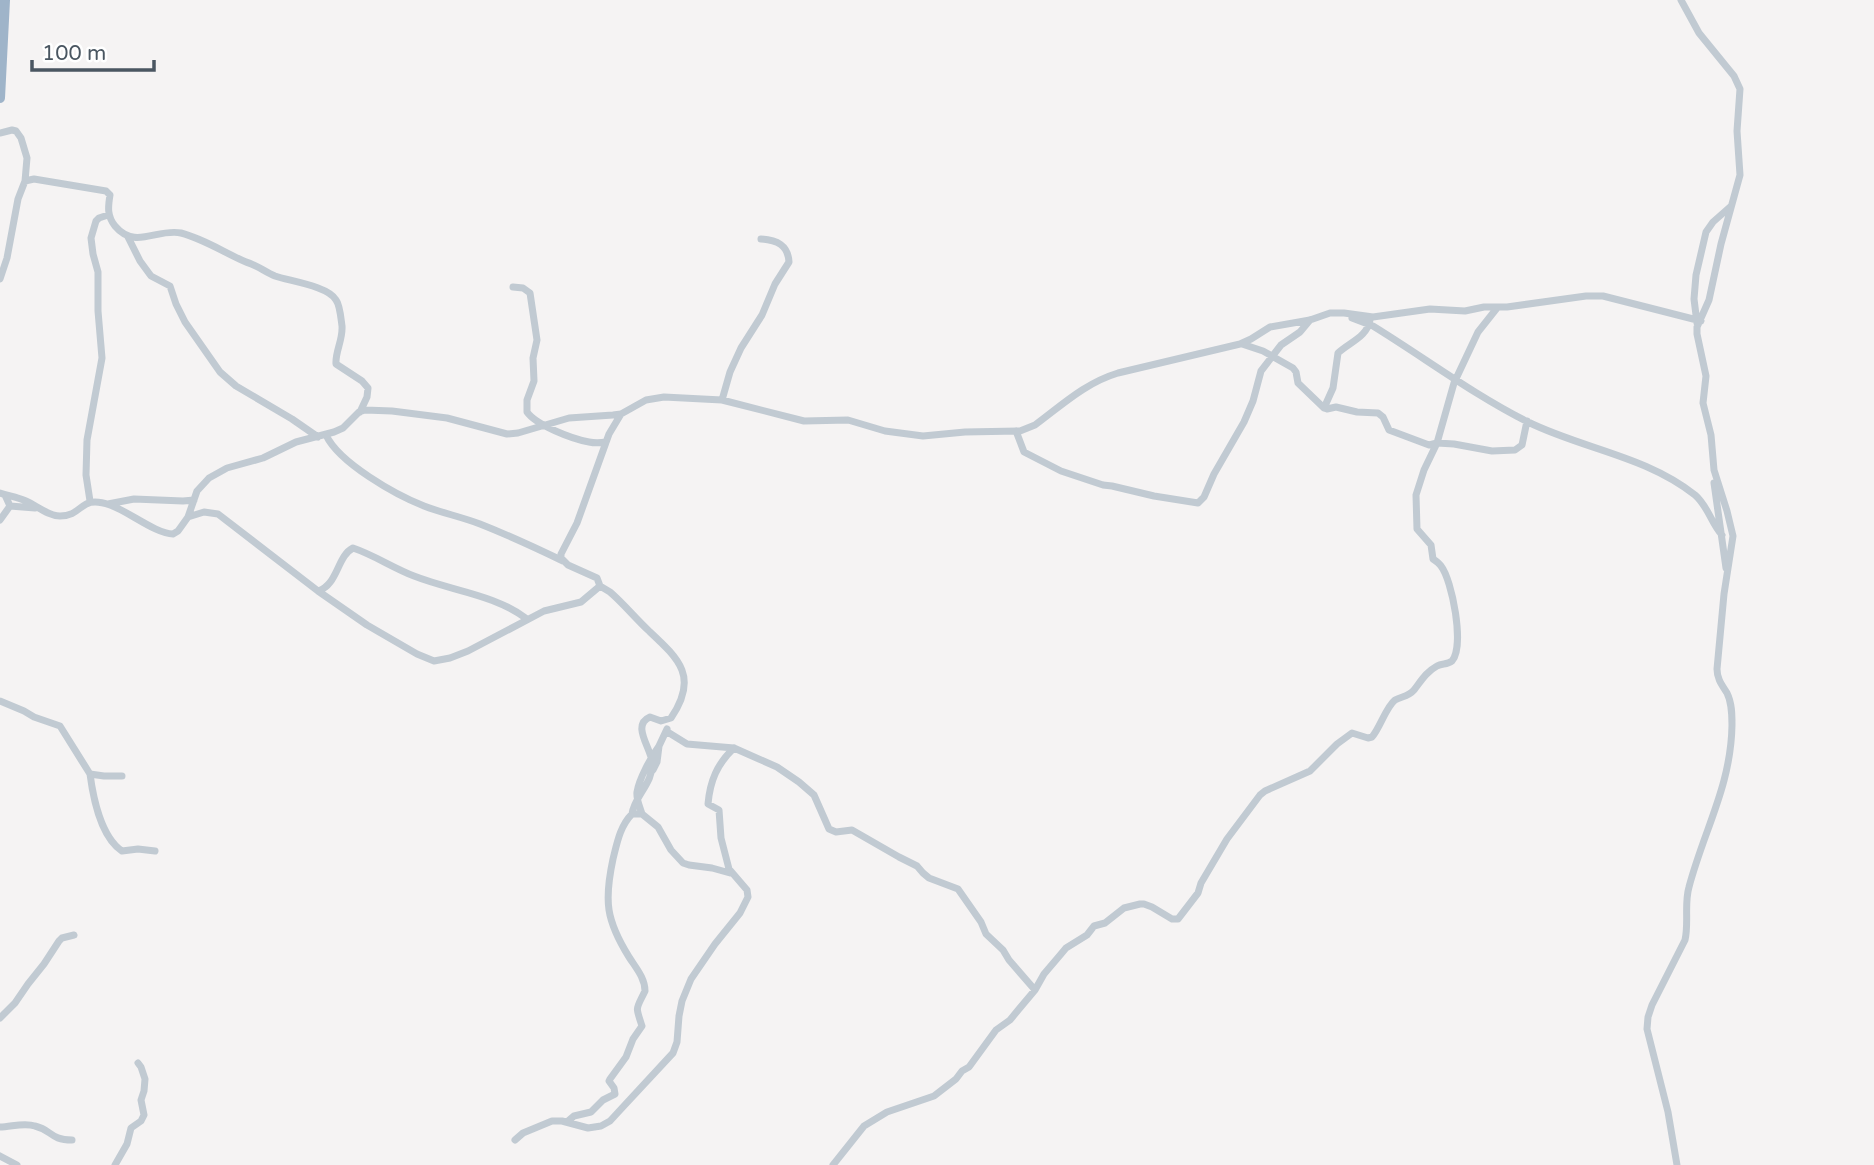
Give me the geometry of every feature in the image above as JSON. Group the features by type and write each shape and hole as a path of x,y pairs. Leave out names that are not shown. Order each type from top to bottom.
{"highway":[{"path":"0,98 5,0"}],"street":[{"path":"1681,0 1703,39 1734,76 1740,89 1737,131 1741,170 1709,300 1699,322 1697,334 1706,376 1703,404 1711,435 1714,497 1727,579"},
{"path":"0,133 16,131 27,155 25,181 18,199 8,254 0,279"},
{"path":"25,181 33,179 106,191 110,195 108,215 111,221 128,237 151,276 170,286 185,322 220,372 236,386 322,436 346,461 403,497 478,523 593,575 599,580 600,586 621,601 670,650 680,664 684,688 680,702 637,790 642,814 658,827 674,855 683,863 730,873 747,890 748,897 740,914 691,979 681,1009 673,1053 610,1121 595,1128 552,1121 523,1133 515,1140"},
{"path":"1699,322 1694,299 1696,275 1706,232 1731,206"},
{"path":"90,501 86,475 87,440 102,358 97,311 98,272 92,238 96,221 108,215"},
{"path":"2,494 17,497 58,516 72,514 90,501 108,504 173,534 188,517 202,484 219,472 263,458 296,442 343,428 359,412 367,397 368,388 362,381 336,364 342,326 335,298 309,285 272,275 256,264 183,234 172,232 128,237"},
{"path":"722,400 741,348 762,315 778,278 789,262 787,250 783,245 771,239 761,239"},
{"path":"513,287 530,293 537,341 533,358 534,380 526,407 529,416 543,425 589,442 606,442"},
{"path":"1369,321 1430,309 1461,311 1497,308 1596,295 1699,322"},
{"path":"833,1165 864,1126 887,1112 926,1100 939,1093 973,1063 996,1030 1010,1020 1066,948 1087,935 1094,926 1105,923 1124,908 1144,904 1172,919 1178,919 1199,890 1227,839 1260,795 1310,771 1336,744 1351,733 1372,737 1395,700 1406,697 1436,666 1452,660 1458,637 1455,611 1448,579 1441,566 1433,559 1431,545 1416,527 1416,495 1471,345 1497,308"},
{"path":"359,412 373,409 429,415 507,434 580,416 621,414 636,404 655,398 676,397 722,400 804,421 848,420 892,432 923,436 1016,431 1029,429 1101,378 1240,344 1270,327 1335,313 1369,321 1456,380 1527,421 1635,460 1655,471 1698,498 1722,535"},
{"path":"1016,431 1026,454 1066,474 1104,486 1196,504 1203,497 1244,422 1253,401 1259,375 1281,345 1300,332 1310,320"},
{"path":"1324,408 1334,388 1338,352 1360,338 1369,321"},
{"path":"1240,344 1257,348 1294,369 1298,383 1324,408 1336,407 1378,413 1389,430 1426,444 1515,450 1523,443 1527,421"},
{"path":"563,561 561,554 577,523 606,442 621,414"},
{"path":"1677,1165 1668,1112 1649,1042 1648,1017 1685,940 1688,889 1723,790 1729,762 1731,709 1728,695 1717,676 1732,536 1714,470"},
{"path":"2,494 8,499 10,506"},
{"path":"108,504 134,499 194,500"},
{"path":"10,506 40,508"},
{"path":"0,520 10,506"},
{"path":"188,517 204,512 218,514 367,625 417,654 434,660 450,658 468,650 544,611 582,602 600,586"},
{"path":"318,591 326,586 348,551 354,548 415,576 495,601 527,619"},
{"path":"0,701 60,726 90,774 99,813 116,846 122,851 155,851"},
{"path":"652,771 652,758 642,732 642,724 647,718 661,721 671,718"},
{"path":"666,732 687,744 734,748 778,767 816,798 830,830 852,830 917,866 926,876 958,889 986,934 1003,950 1035,990"},
{"path":"567,1122 575,1116 591,1112 603,1100 615,1094 609,1081 626,1057 642,1026 637,1004 645,991 644,980 614,930 608,911 608,879 617,841 658,758 659,746"},
{"path":"730,873 721,838 720,811 710,806 708,801 717,768 734,748"},
{"path":"90,774 122,776"},
{"path":"632,814 642,814"},
{"path":"2,1012 44,964 59,941 75,935"},
{"path":"115,1165 127,1144 131,1128 141,1121 144,1115 141,1100 145,1079 138,1063"},
{"path":"0,1127 31,1124 56,1139 72,1140"},
{"path":"0,1156 17,1165"}]}
